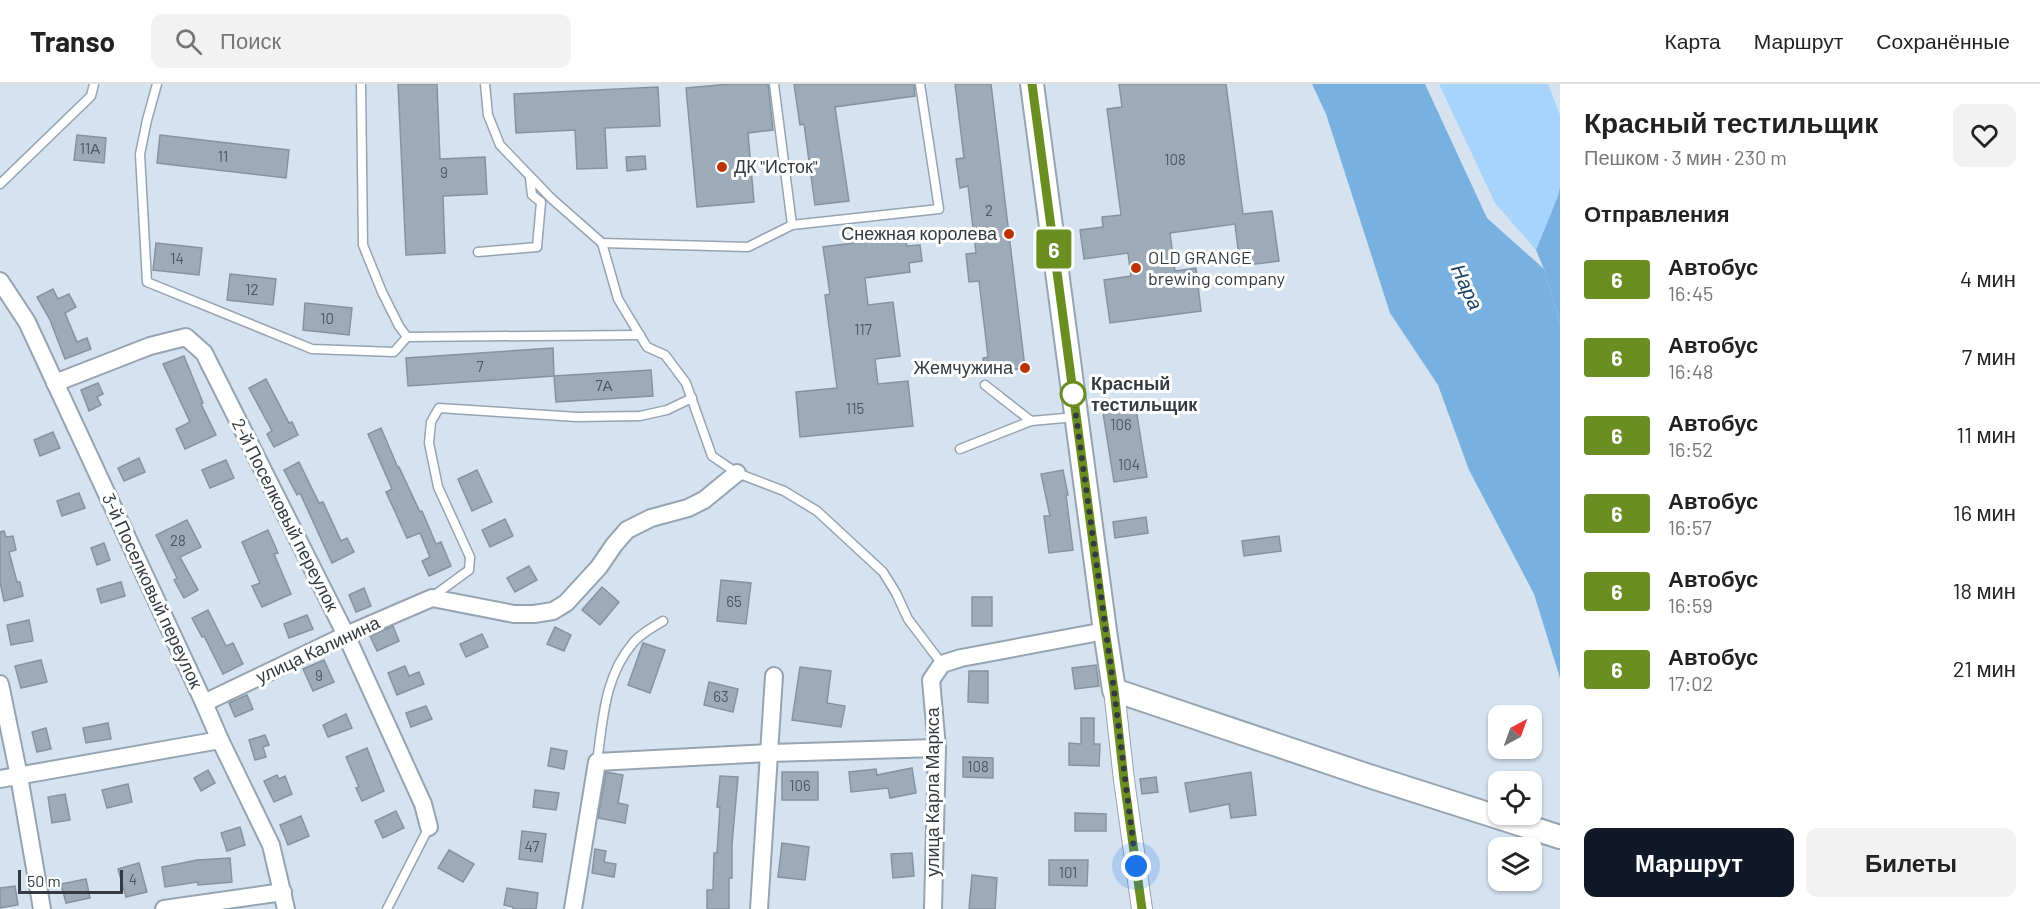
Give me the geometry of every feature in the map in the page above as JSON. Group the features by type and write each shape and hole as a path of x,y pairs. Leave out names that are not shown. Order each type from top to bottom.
{"main road":[{"path":"1032,84 1114,690 1560,837"}],"street":[{"name":"3-й Поселковый переулок","path":"0,281 27,322 220,740 271,845 286,909"},
{"name":"2-й Поселковый переулок","path":"55,383 150,346 186,337 204,353 346,635 423,804 429,827"},
{"path":"432,598 514,614 553,611 566,603 599,567 627,530 651,518 704,501 737,473"},
{"name":"улица Калинина","path":"204,704 346,635 432,598"},
{"path":"942,664 961,658 1105,631"},
{"name":"улица Карла Маркса","path":"933,909 937,748 932,680 942,664"},
{"path":"759,909 774,676"},
{"path":"0,684 42,909"},
{"path":"1114,690 1142,909"},
{"path":"0,780 220,740"},
{"path":"573,909 597,762 770,753 937,748"},
{"path":"164,909 283,892"}],"lane":[{"path":"0,184 91,96 94,84"},
{"path":"157,84 140,154 147,282 312,349 394,352 407,337 640,335"},
{"path":"361,84 363,245 382,292 407,337"},
{"path":"485,84 488,115 500,145 530,178 602,243 618,299 647,347 665,355 686,383 712,456 737,473 784,491 817,512 834,527 883,572 908,619 942,664"},
{"path":"774,84 792,225"},
{"path":"602,243 748,247 792,225 939,209 920,84"},
{"path":"478,252 537,247 541,202 532,195 530,178"},
{"path":"985,386 1031,421"},
{"path":"432,598 469,570 470,557 438,487 429,443 431,422 439,408 577,417 640,416 667,410 692,398"},
{"path":"960,449 1031,421 1076,417"},
{"path":"597,762 607,690 620,661 634,641 663,621"},
{"path":"387,909 429,827"}],"shaded area":[{"path":"1439,84 1548,84 1560,115 1560,187 1536,250 1495,203"},
{"path":"1560,187 1560,323 1536,250"}],"water":[{"name":"Нара","path":"1312,84 1425,84 1487,218 1544,269 1560,323 1560,678 1534,594 1469,470 1438,385 1390,313 1326,114"}],"building":[{"path":"398,84 437,84 440,159 485,157 487,194 443,196 445,253 406,255"},
{"name":"ДК \"Исток\"","path":"730,84 768,84 773,130 748,133 754,202 697,207 686,88"},
{"path":"794,84 914,84 915,96 835,107 849,201 815,205 804,124 800,125"},
{"path":"955,84 991,84 1025,368 985,373 983,358 988,357 979,281 969,282 966,254 976,253 968,186 960,188 956,159 964,158"},
{"path":"1119,84 1226,84 1243,214 1272,211 1279,261 1240,266 1235,224 1170,233 1175,271 1196,268 1201,311 1110,323 1104,280 1131,276 1128,253 1084,259 1080,230 1103,227 1102,217 1121,215 1107,109 1122,107"},
{"path":"658,87 660,126 605,128 607,168 577,169 575,130 516,133 514,94"},
{"path":"77,135 106,138 104,163 74,160"},
{"path":"160,135 289,150 286,178 157,163"},
{"path":"645,156 646,169 627,171 626,157"},
{"path":"866,235 867,241 905,236 907,246 920,245 922,261 909,263 910,272 865,278 868,305 893,302 900,356 875,359 878,384 908,381 913,426 800,437 796,392 837,388 825,295 830,294 823,247 853,243 852,237"},
{"path":"156,243 202,248 199,275 153,270"},
{"path":"230,274 276,279 273,305 227,300"},
{"path":"53,289 58,299 69,294 76,307 65,313 77,342 87,338 91,349 65,359 50,320 37,297"},
{"path":"305,303 352,308 349,335 303,330"},
{"path":"553,348 554,376 408,386 406,358"},
{"path":"184,356 203,403 201,404 216,435 185,449 176,429 190,422 163,364"},
{"path":"651,370 653,396 556,402 554,376"},
{"path":"266,379 289,423 292,422 298,435 274,447 267,434 272,431 249,388"},
{"path":"98,383 103,394 97,397 101,405 89,411 81,390"},
{"path":"1136,409 1147,477 1114,482 1103,413"},
{"path":"381,428 436,544 441,542 451,566 429,576 422,561 430,557 420,533 407,538 386,492 392,489 368,434"},
{"path":"53,432 60,448 40,456 34,440"},
{"path":"139,458 145,472 124,481 118,468"},
{"path":"226,460 234,478 210,488 202,470"},
{"path":"299,462 319,503 323,502 341,541 347,538 354,552 332,563 300,493 297,495 284,470"},
{"path":"477,470 492,502 472,511 458,479"},
{"path":"1063,470 1068,495 1066,495 1073,550 1049,553 1044,516 1050,516 1041,474"},
{"path":"79,493 85,508 62,516 57,501"},
{"path":"1146,517 1148,533 1115,538 1113,522"},
{"path":"505,519 513,536 490,547 482,530"},
{"path":"187,520 201,547 180,557 198,590 184,598 174,580 177,578 156,535"},
{"path":"268,530 278,553 274,554 291,594 262,607 252,586 260,583 242,542"},
{"path":"4,531 6,537 13,536 16,550 9,552 23,596 4,601 0,582 0,532"},
{"path":"1279,536 1281,551 1244,556 1242,541"},
{"path":"104,543 110,560 97,565 91,548"},
{"path":"529,566 537,580 515,592 507,578"},
{"path":"721,580 751,583 746,624 717,621"},
{"path":"121,582 125,596 101,603 97,589"},
{"path":"602,587 619,602 600,625 582,610"},
{"path":"364,588 371,606 356,612 349,595"},
{"path":"972,597 992,597 992,626 972,626"},
{"path":"208,610 226,646 233,643 243,664 223,674 192,618"},
{"path":"307,615 313,629 289,638 284,624"},
{"path":"29,620 33,641 11,645 7,625"},
{"path":"393,626 399,641 377,651 370,636"},
{"path":"555,627 571,635 564,651 547,644"},
{"path":"482,634 488,647 466,657 460,644"},
{"path":"643,643 665,650 650,693 628,685"},
{"path":"41,660 47,682 21,688 15,666"},
{"path":"324,660 334,682 313,691 303,669"},
{"path":"1096,665 1099,686 1075,689 1072,668"},
{"path":"405,666 409,676 419,672 424,684 397,695 388,673"},
{"path":"800,667 831,671 827,703 845,706 841,727 792,720"},
{"path":"969,671 988,671 988,703 968,702"},
{"path":"709,682 738,689 733,712 704,705"},
{"path":"247,695 253,709 235,717 229,703"},
{"path":"426,706 432,719 411,727 406,713"},
{"path":"346,714 352,728 328,737 323,725"},
{"path":"1081,718 1094,718 1094,744 1100,744 1099,766 1069,765 1069,743 1081,744"},
{"path":"108,723 111,739 86,743 83,728"},
{"path":"46,728 51,749 37,752 32,732"},
{"path":"265,735 269,745 263,747 266,757 255,760 249,740"},
{"path":"367,748 384,791 362,801 356,788 359,787 346,757"},
{"path":"551,748 567,751 564,769 548,766"},
{"path":"963,757 993,758 993,778 963,777"},
{"path":"912,768 916,793 890,798 888,788 851,792 849,772 876,769 877,775"},
{"path":"208,770 215,783 201,791 194,778"},
{"path":"606,772 623,775 618,803 628,805 625,823 598,818"},
{"path":"782,772 818,772 818,800 782,800"},
{"path":"1251,772 1256,815 1231,818 1229,804 1190,812 1185,783"},
{"path":"277,775 279,779 285,776 292,794 274,802 264,781"},
{"path":"720,776 738,777 732,844 732,878 729,878 729,909 707,909 707,890 713,890 714,853 717,853"},
{"path":"1156,777 1158,792 1142,794 1140,779"},
{"path":"128,784 132,802 107,808 102,790"},
{"path":"535,790 559,793 556,810 533,807"},
{"path":"65,794 70,820 52,823 48,797"},
{"path":"396,811 404,828 383,838 375,821"},
{"path":"1075,813 1106,814 1106,831 1075,831"},
{"path":"301,816 309,836 288,845 280,825"},
{"path":"240,827 245,845 227,851 221,833"},
{"path":"522,831 546,834 542,862 519,859"},
{"path":"782,843 809,847 805,880 778,877"},
{"path":"595,849 606,851 604,862 616,864 614,877 592,873"},
{"path":"449,850 474,864 463,882 438,868"},
{"path":"912,853 914,876 893,878 891,854"},
{"path":"230,858 232,882 198,885 198,882 165,887 162,867 197,860"},
{"path":"1049,860 1088,860 1087,886 1049,885"},
{"path":"139,863 147,892 126,897 118,869"},
{"path":"972,875 997,878 995,909 969,909"},
{"path":"86,879 90,898 66,903 61,884"},
{"path":"15,886 18,905 0,908 0,888"},
{"path":"507,888 538,893 536,909 513,909 513,907 504,905"}],"bus line":[{"name":"6","path":"1032,84 1142,909"}],"place":[{"name":"ДК \"Исток\"","path":"722,167"},
{"name":"Снежная королева","path":"1009,234"},
{"name":"OLD GRANGE brewing company","path":"1136,268"},
{"name":"Жемчужина","path":"1025,368"},
{"name":"Красный тестильщик","path":"1073,394"}],"route":[{"path":"1073,394 1136,866"}]}
